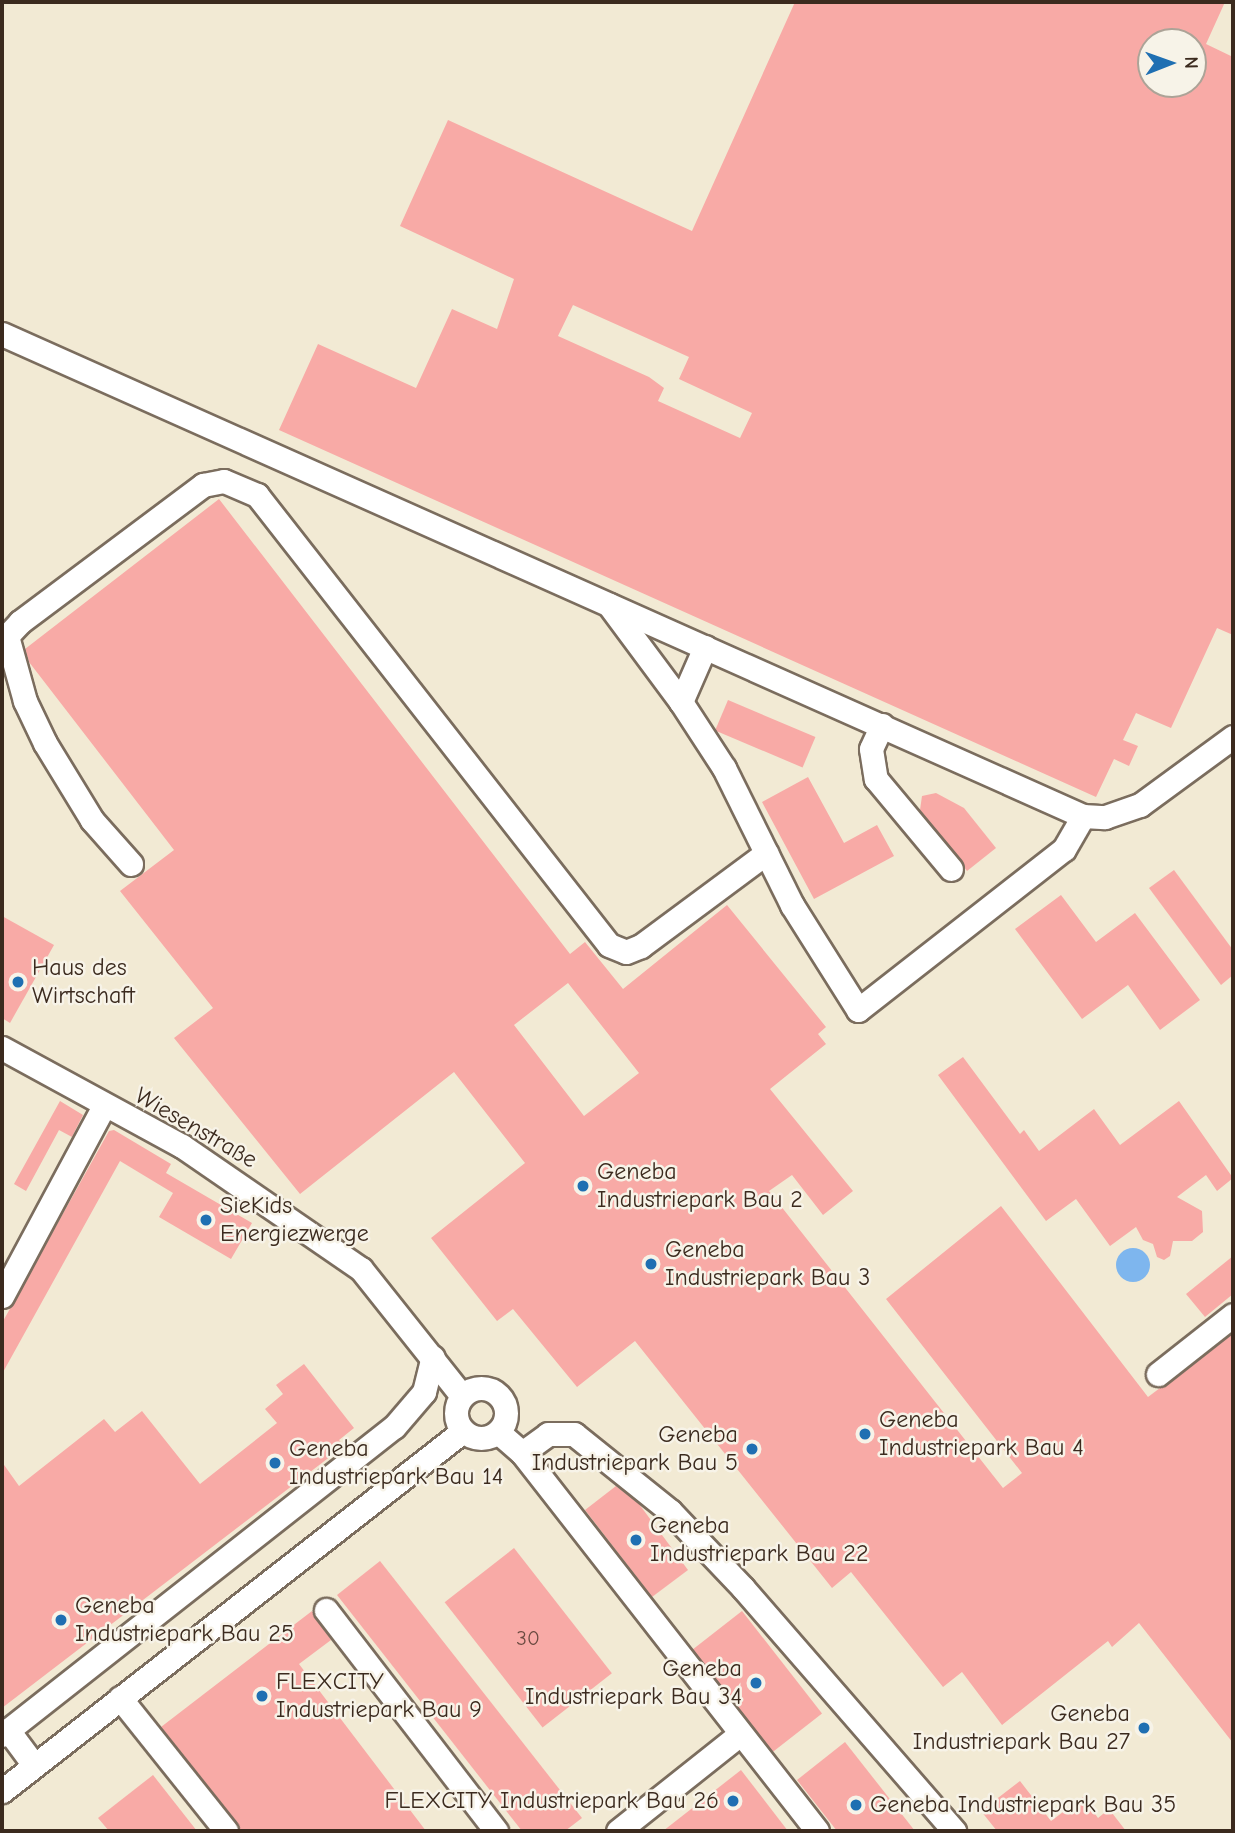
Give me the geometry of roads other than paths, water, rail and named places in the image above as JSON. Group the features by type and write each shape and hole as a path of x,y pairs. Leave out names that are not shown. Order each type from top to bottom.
{"street":[{"path":"2,334 1083,816 1105,817 1140,805 1233,737"},
{"path":"131,864 92,820 50,754 25,701 7,636 20,622 203,485 224,481 257,495 610,946 626,952 641,946 766,853"},
{"path":"609,605 681,702 724,768 792,905 858,1010 1064,849 1083,816"},
{"path":"681,702 705,647"},
{"path":"882,725 871,749 876,779 951,869"},
{"name":"Wiesenstraße","path":"2,1048 104,1106 182,1146 361,1269 462,1396"},
{"path":"2,1296 104,1106"},
{"path":"1158,1374 1233,1315"},
{"path":"34,1765 5,1733 394,1427 424,1392 433,1357"},
{"path":"483,1388 498,1394 506,1410 498,1432 482,1438 463,1431 456,1410 462,1396 483,1388"},
{"path":"2,1791 463,1431"},
{"path":"498,1432 522,1453 817,1831"},
{"path":"522,1453 548,1434 574,1434 670,1511 743,1588 954,1831"},
{"path":"327,1610 496,1831"},
{"path":"120,1698 226,1831"},
{"path":"618,1831 740,1734"}],"water":[{"path":"1133,1248 1145,1253 1150,1265 1145,1277 1133,1282 1121,1277 1116,1265 1121,1253"}],"place":[{"name":"Haus des Wirtschaft","path":"18,982"},
{"name":"Geneba Industriepark Bau 2","path":"583,1186"},
{"name":"SieKids Energiezwerge","path":"206,1220"},
{"name":"Geneba Industriepark Bau 3","path":"651,1264"},
{"name":"Geneba Industriepark Bau 4","path":"865,1434"},
{"name":"Geneba Industriepark Bau 5","path":"752,1449"},
{"name":"Geneba Industriepark Bau 14","path":"275,1463"},
{"name":"Geneba Industriepark Bau 22","path":"636,1540"},
{"name":"Geneba Industriepark Bau 25","path":"61,1620"},
{"name":"Geneba Industriepark Bau 34","path":"756,1683"},
{"name":"FLEXCITY Industriepark Bau 9","path":"262,1696"},
{"name":"Geneba Industriepark Bau 27","path":"1144,1728"},
{"name":"FLEXCITY Industriepark Bau 26","path":"733,1801"},
{"name":"Geneba Industriepark Bau 35","path":"856,1805"}]}
